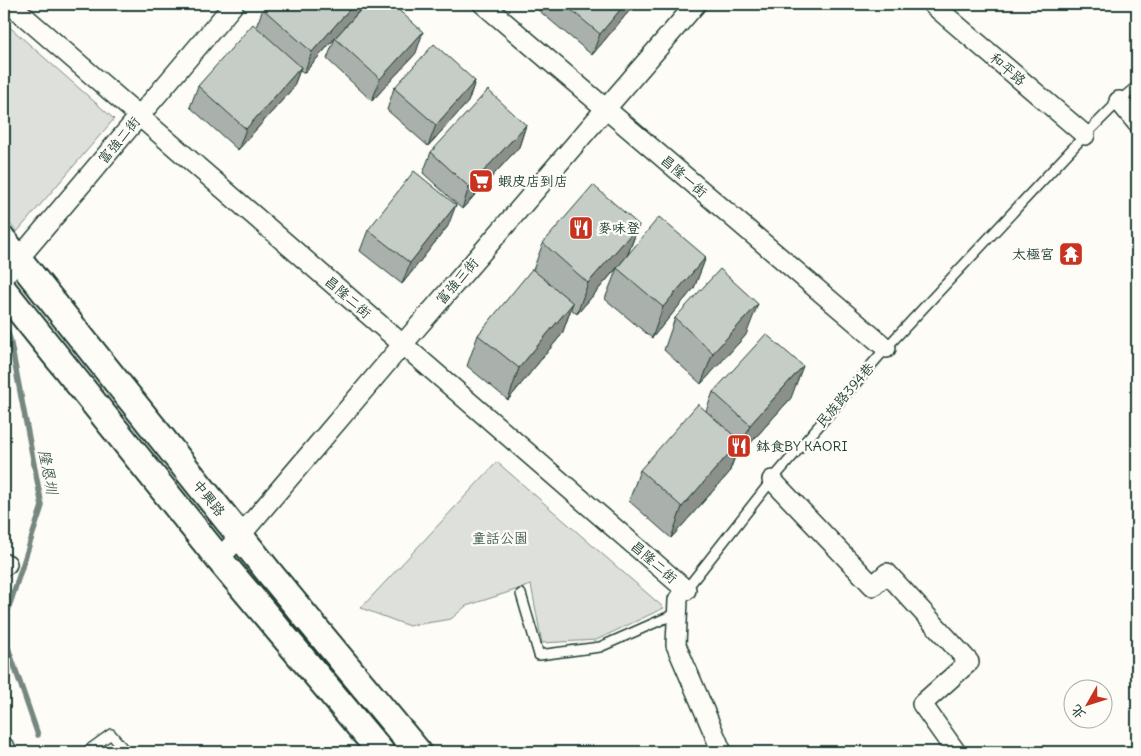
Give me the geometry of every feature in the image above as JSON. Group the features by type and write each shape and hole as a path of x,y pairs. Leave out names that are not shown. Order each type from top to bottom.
{"street":[{"name":"昌隆二街","path":"10,4 403,344 680,601"},
{"name":"富強二街","path":"8,258 139,116 234,4"},
{"name":"昌隆一街","path":"483,4 886,348"},
{"name":"富強三街","path":"219,559 696,4"},
{"name":"和平路","path":"932,4 1084,135"},
{"path":"1119,101 1137,123"},
{"name":"中興路","path":"8,258 418,752"},
{"path":"4,291 219,559 381,752"},
{"path":"772,480 873,586 887,573 968,662 922,704 956,752"},
{"path":"680,601 676,645 722,752"},
{"path":"4,747 8,752"}],"lane":[{"name":"民族路394巷","path":"680,601 772,480 886,348 1084,135 1137,86"},
{"path":"520,594 539,655 600,647 680,601"},
{"path":"86,752 111,734 126,752"}],"green space":[{"path":"4,22 114,119 17,232 4,217"},
{"name":"童話公園","path":"497,462 664,608 596,640 542,643 531,585 466,606 451,619 409,626 361,608"}],"building":[{"path":"268,4 354,4 312,52 263,9"},
{"path":"366,4 392,4 423,32 380,79 335,38"},
{"path":"564,4 625,4 600,34"},
{"path":"253,24 301,67 246,129 198,86"},
{"path":"434,44 475,81 436,125 394,88"},
{"path":"488,90 526,125 469,187 431,152"},
{"path":"414,171 456,205 410,263 368,230"},
{"path":"593,185 639,225 588,283 543,243"},
{"path":"659,217 706,257 663,307 617,268"},
{"path":"532,269 573,303 519,368 478,335"},
{"path":"720,269 758,304 713,353 675,318"},
{"path":"766,334 803,366 750,425 713,392"},
{"path":"698,404 740,441 682,507 640,470"}],"waterway":[{"name":"隆恩圳","path":"4,323 10,339 42,506 4,622"},
{"name":"隆恩圳","path":"4,636 38,735"}],"place":[{"name":"蝦皮店到店","path":"481,181"},
{"name":"麥味登","path":"581,228"},
{"name":"太極宮","path":"1071,254"},
{"name":"鉢食BY KAORI","path":"739,446"}]}
